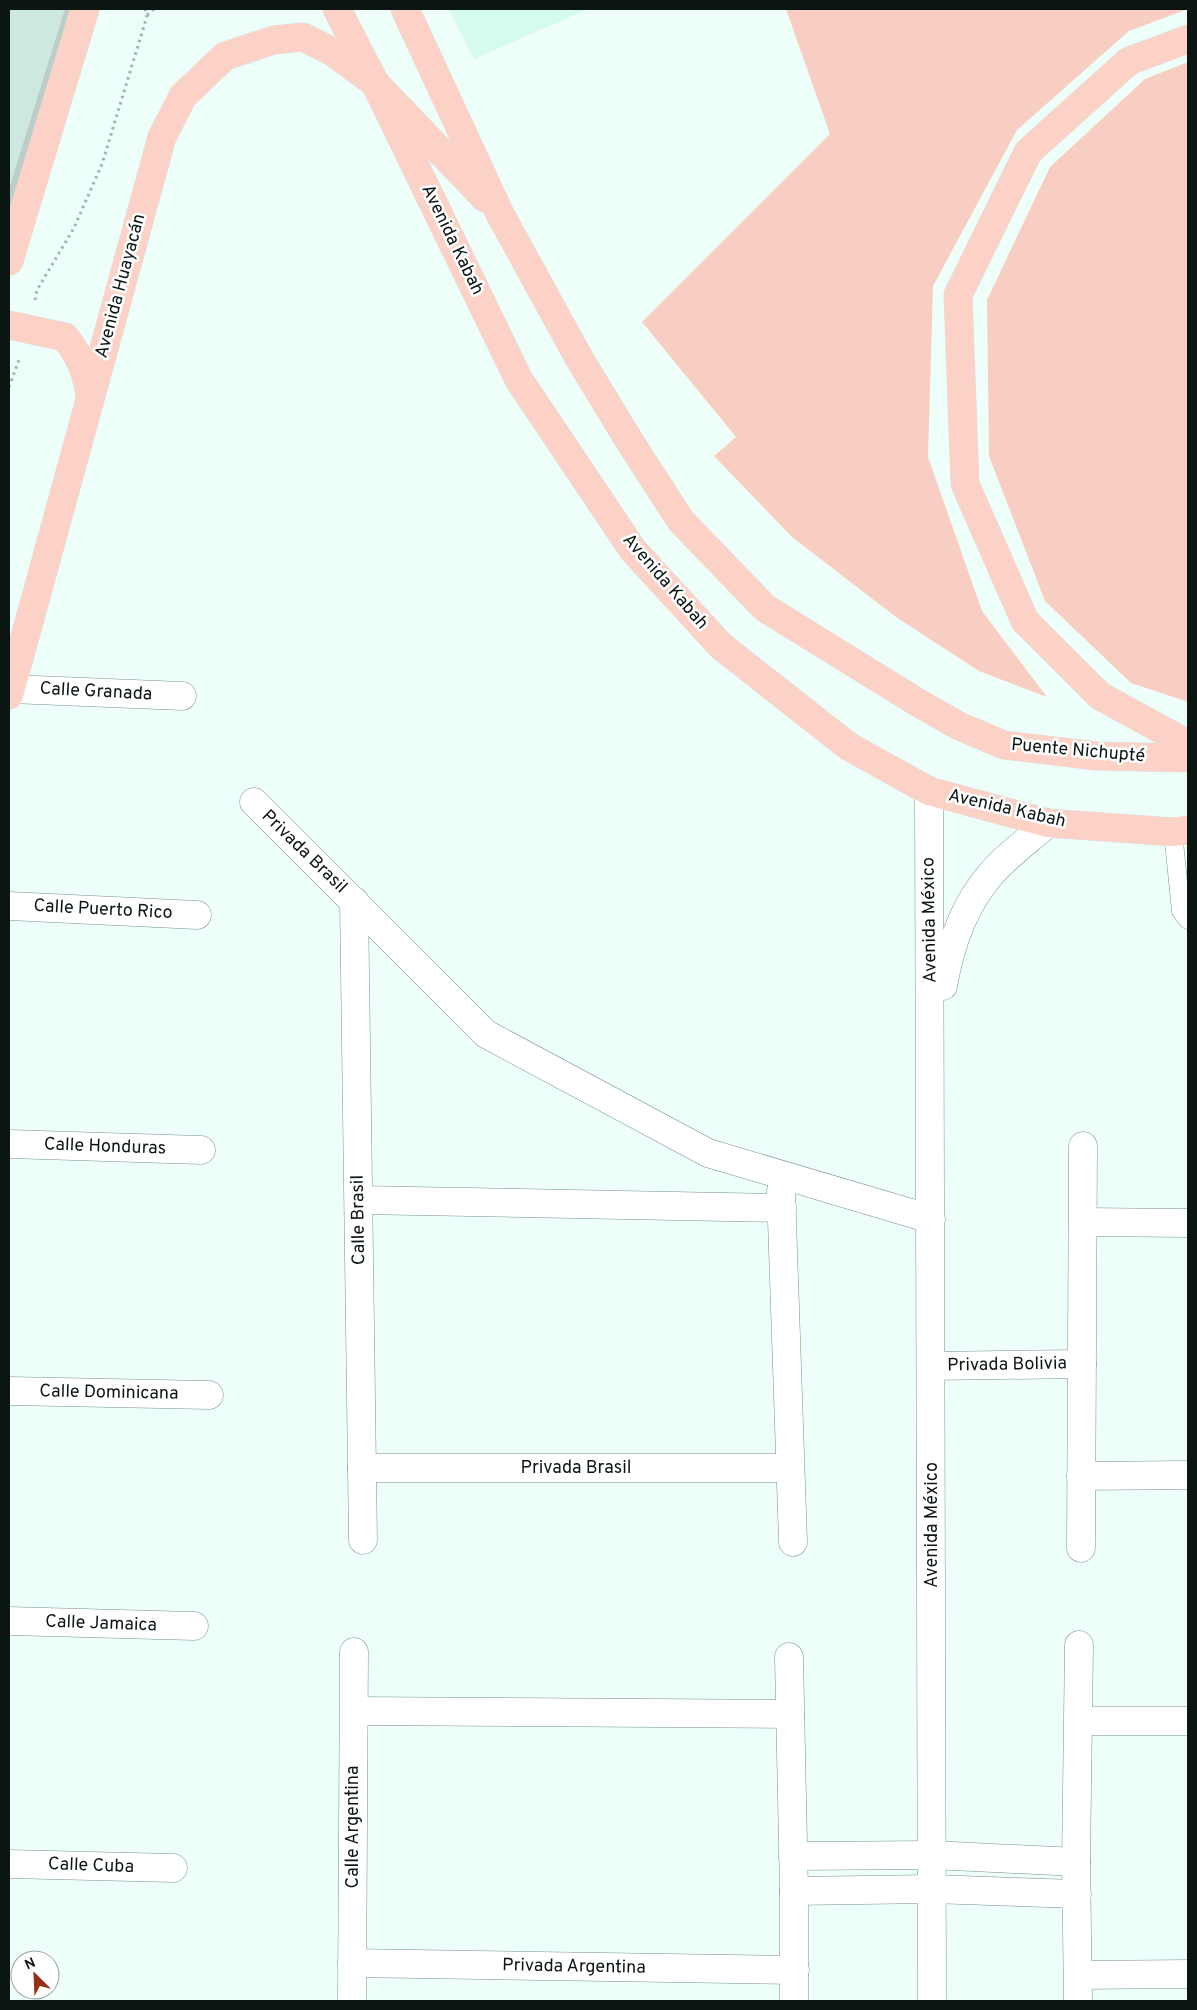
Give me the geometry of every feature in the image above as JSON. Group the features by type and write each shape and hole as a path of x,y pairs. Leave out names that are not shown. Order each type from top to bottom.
{"main road":[{"path":"9,260 85,9"},
{"name":"Avenida Kabah","path":"337,9 520,380 633,550 721,646 848,746 929,791 1048,823 1183,832"},
{"path":"405,9 500,214"},
{"name":"Avenida Huayacán","path":"10,692 162,136 183,96 225,56 274,40 303,38 333,52 375,83"},
{"path":"1188,39 1129,61 1028,152 958,295 966,484 1026,620 1100,696 1188,744"},
{"path":"375,83 500,214"},
{"name":"Puente Nichupté","path":"500,214 579,358 681,521 765,608 917,702 959,726 1004,745 1096,756 1188,758"},
{"path":"19,328 65,337 79,355 88,376 91,398"}],"street":[{"name":"Calle Granada","path":"10,692 182,696"},
{"name":"Avenida México","path":"929,791 932,2001"},
{"name":"Privada Brasil","path":"254,802 486,1034 708,1153 931,1219"},
{"name":"Avenida México","path":"931,1049 949,949 968,908 991,874 1048,823"},
{"name":"Calle Brasil","path":"354,901 363,1540"},
{"name":"Calle Puerto Rico","path":"9,906 197,915"},
{"name":"Calle Honduras","path":"9,1144 201,1150"},
{"name":"Privada Bolivia","path":"1081,1548 1083,1146"},
{"path":"780,1174 793,1542"},
{"path":"359,1200 782,1208"},
{"path":"1083,1222 1188,1223"},
{"name":"Privada Bolivia","path":"931,1366 1082,1364"},
{"name":"Calle Dominicana","path":"9,1391 209,1395"},
{"name":"Privada Brasil","path":"362,1468 790,1468"},
{"path":"1081,1476 1188,1475"},
{"name":"Calle Jamaica","path":"9,1621 194,1626"},
{"path":"1078,2001 1076,1862 1079,1645"},
{"name":"Calle Argentina","path":"352,2001 354,1652"},
{"path":"788,1657 794,1891 794,2001"},
{"path":"354,1711 790,1714"},
{"path":"1079,1721 1188,1722"},
{"path":"793,1856 932,1856 1076,1862"},
{"name":"Calle Cuba","path":"9,1864 173,1868"},
{"path":"794,1891 932,1889 1077,1894"},
{"name":"Privada Argentina","path":"352,1963 795,1970"},
{"path":"1078,1975 1188,1974"}],"lane":[{"path":"1183,832 1181,911 1188,920"}],"path":[{"path":"145,9 147,16"},
{"path":"9,387 19,328 37,290 74,228 102,164 147,16 154,9"}],"shaded area":[{"path":"449,9 588,9 474,59"},
{"path":"786,9 1188,9 1129,31 1017,130 933,286 928,457 982,611 1047,697 979,671 896,617 792,537 714,456 736,437 642,322 830,134"},
{"path":"1188,62 1188,702 1131,683 1045,601 989,456 987,300 1050,167 1145,79"}],"building":[{"path":"9,9 65,9 9,189"}]}
